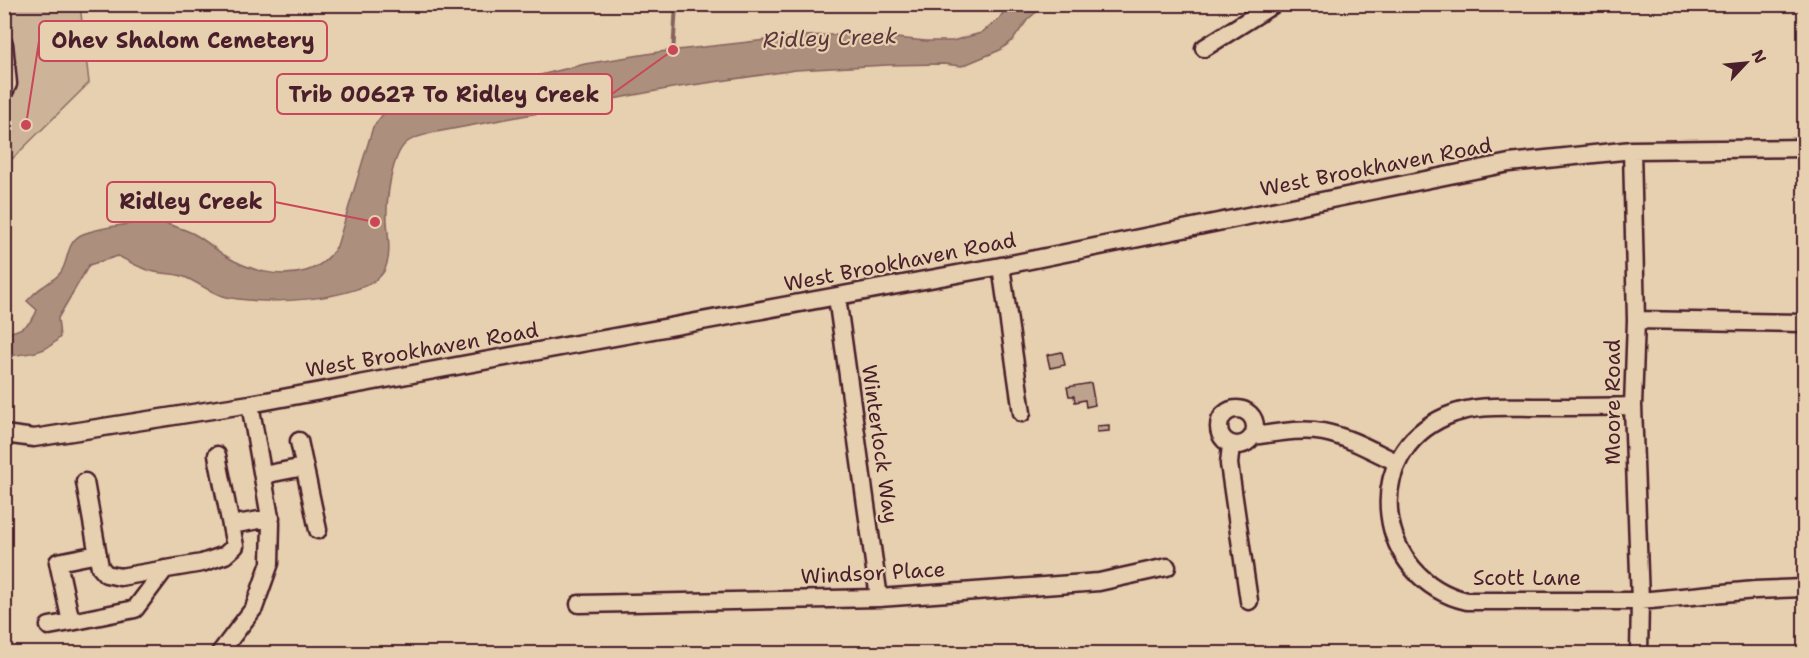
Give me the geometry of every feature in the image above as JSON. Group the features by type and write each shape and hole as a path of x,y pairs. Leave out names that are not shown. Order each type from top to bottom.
{"street":[{"path":"1204,48 1274,4"},
{"path":"4,44 8,84 4,92"},
{"name":"West Brookhaven Road","path":"4,434 34,438 250,404 1001,266 1509,163 1632,150 1804,148"},
{"name":"Moore Road","path":"1632,150 1636,320 1633,406 1640,654"},
{"path":"1001,266 1022,413"},
{"name":"Winterlock Way","path":"837,297 879,598"},
{"path":"1636,320 1804,322"},
{"path":"219,654 254,608 270,563 271,518 250,404"},
{"path":"1253,436 1304,431 1323,432 1361,445 1396,462 1402,451 1423,430 1463,411 1485,407 1633,406"},
{"path":"1242,409 1252,417 1256,429 1253,436 1244,444 1231,445 1223,440 1219,428 1222,418 1231,410 1242,409"},
{"path":"299,441 318,530"},
{"path":"1231,445 1229,464 1249,601"},
{"path":"85,483 100,567 106,574 120,577 202,563 225,555 235,546 217,455"},
{"name":"Scott Lane","path":"1396,462 1389,505 1392,529 1401,551 1413,570 1438,590 1455,598 1483,602 1640,601 1755,590 1804,588"},
{"path":"263,475 304,467"},
{"path":"231,525 271,518"},
{"path":"71,622 58,562 98,554"},
{"name":"Windsor Place","path":"579,604 879,598 1099,582 1167,567"},
{"path":"49,626 135,609 165,569"}],"shaded area":[{"path":"5,5 80,5 89,83 5,166"}],"water":[{"path":"1008,5 1045,5 1028,19 1013,40 1000,50 962,66 887,65 796,70 672,88 431,133 415,138 401,149 393,168 387,203 388,259 384,271 373,281 356,289 309,299 259,301 238,299 218,294 182,276 147,270 118,256 89,265 58,318 60,337 54,343 35,352 5,356 5,333 16,331 32,320 37,310 27,301 61,272 71,246 83,234 111,227 157,222 191,232 233,260 264,272 295,273 306,271 324,262 337,246 373,127 383,114 414,98 438,97 585,64 659,52 803,36 856,34 926,41 952,41 981,33 999,19"}],"building":[{"path":"1062,352 1065,365 1050,368 1047,355"},
{"path":"1091,383 1095,405 1086,407 1085,400 1075,402 1074,396 1069,396 1067,387"},
{"path":"1109,425 1109,431 1097,432 1097,426"}],"waterway":[{"path":"673,54 676,4"}],"place":[{"name":"Trib 00627 To Ridley Creek","path":"673,50"},
{"name":"Ohev Shalom Cemetery","path":"26,125"},
{"name":"Ridley Creek","path":"375,222"}]}
